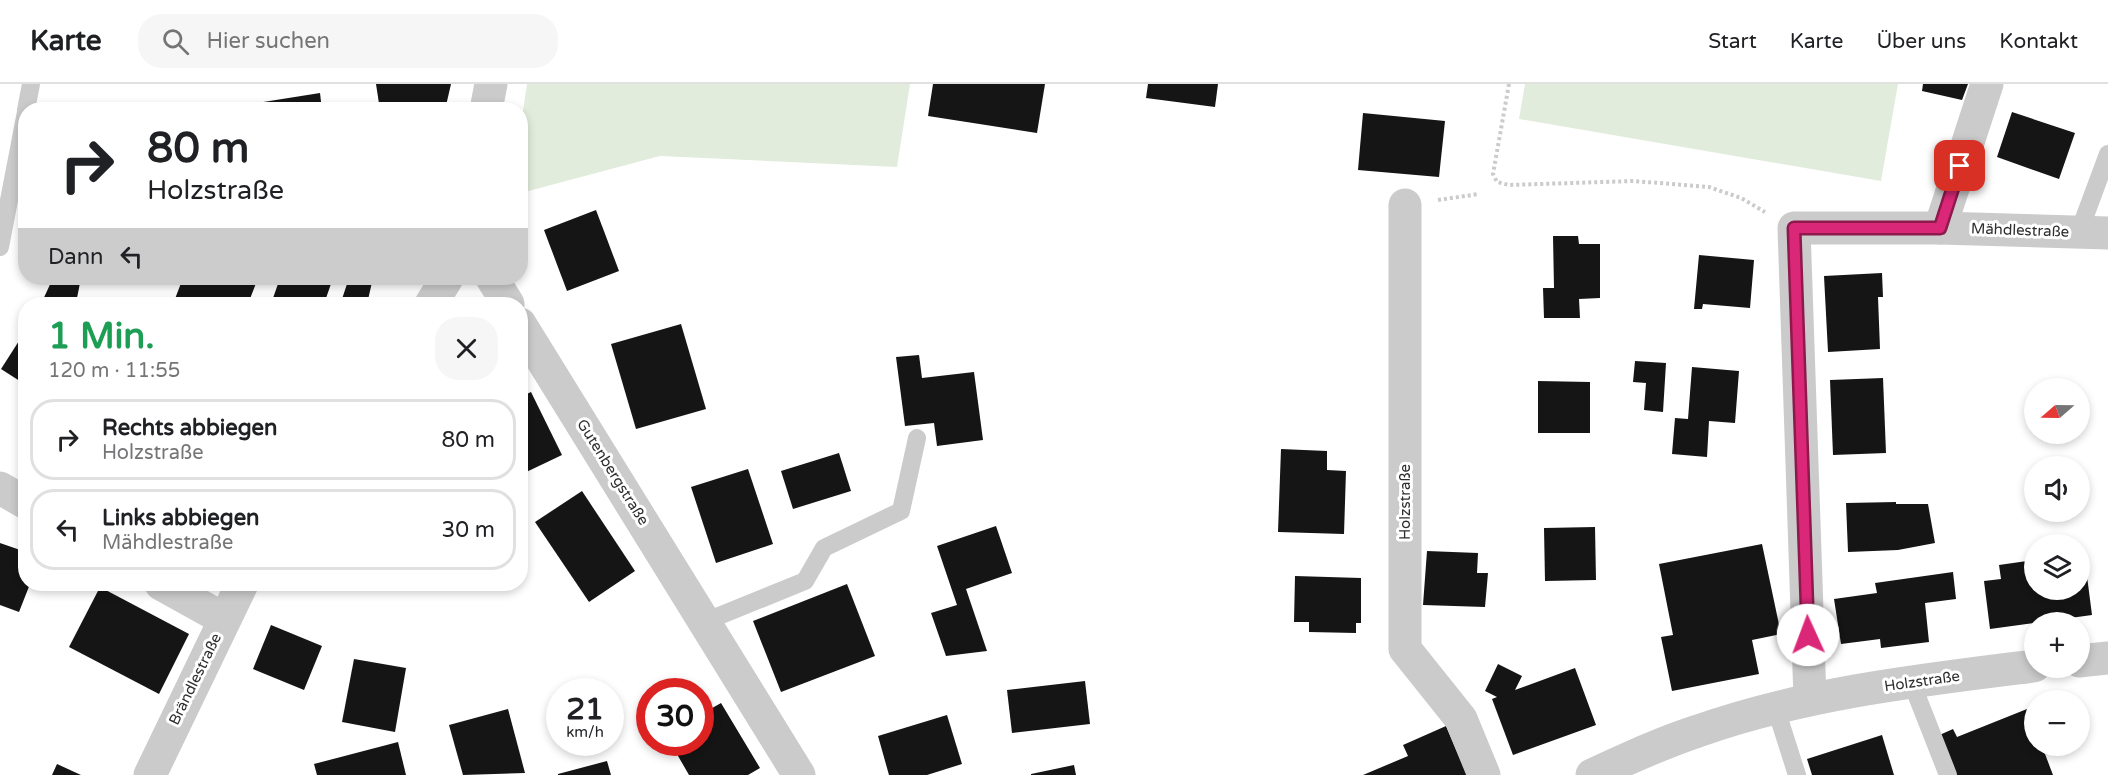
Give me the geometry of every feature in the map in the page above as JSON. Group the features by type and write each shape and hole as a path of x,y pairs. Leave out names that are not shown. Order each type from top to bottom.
{"street":[{"path":"488,102 491,84"},
{"path":"1810,699 1794,228 1940,228 1987,84"},
{"name":"Holzstraße","path":"1405,206 1405,649 1461,719 1484,775"},
{"name":"Mähdlestraße","path":"1940,228 2093,233"},
{"name":"Gutenbergstraße","path":"528,337 799,775"},
{"path":"0,488 18,498"},
{"path":"174,591 224,619"},
{"name":"Brändlestraße","path":"150,775 238,591"},
{"path":"2090,660 2108,658"},
{"name":"Holzstraße","path":"1592,775 1644,751 1699,730 1810,699 1911,681 2024,667"}],"lane":[{"path":"28,102 31,84"},
{"path":"1,241 18,153"},
{"path":"2093,233 2108,154"},
{"path":"704,622 805,581 824,548 901,511 916,438"},
{"path":"1911,681 1948,775"},
{"path":"1776,709 1797,775"}],"path":[{"path":"1509,84 1493,174 1497,182 1509,185 1634,181 1709,187 1741,198 1794,228"},
{"path":"1405,206 1479,194"}],"green space":[{"path":"527,84 910,84 897,167 660,156 528,191 528,102 524,102"},
{"path":"1525,84 1898,84 1881,181 1519,119"}],"building":[{"path":"376,84 451,84 447,102 379,102"},
{"path":"933,84 1045,84 1037,133 928,116"},
{"path":"1148,84 1218,84 1215,107 1146,98"},
{"path":"1923,84 1968,84 1962,100 1922,91"},
{"path":"320,93 321,102 263,102"},
{"path":"2012,112 2075,133 2059,179 1997,157"},
{"path":"1363,113 1445,121 1439,177 1358,170"},
{"path":"596,210 619,271 567,291 544,230"},
{"path":"1553,236 1578,236 1579,244 1600,244 1600,298 1579,299 1580,318 1544,318 1543,288 1554,288"},
{"path":"1699,255 1754,260 1750,308 1703,304 1702,309 1694,309"},
{"path":"1882,273 1883,297 1878,297 1880,349 1828,352 1824,276"},
{"path":"50,285 80,285 77,297 44,297"},
{"path":"180,285 255,285 251,297 176,297"},
{"path":"278,285 331,285 326,297 273,297"},
{"path":"347,285 371,285 369,297 343,297"},
{"path":"681,324 706,409 636,429 611,344"},
{"path":"18,342 18,380 1,369"},
{"path":"919,355 922,378 974,372 983,440 937,446 934,423 905,426 896,357"},
{"path":"1635,361 1666,363 1663,412 1644,410 1646,383 1633,382"},
{"path":"1692,367 1739,371 1735,423 1709,421 1707,457 1672,454 1675,418 1688,419"},
{"path":"1883,378 1886,453 1833,455 1830,380"},
{"path":"1538,381 1590,382 1590,433 1538,433"},
{"path":"531,392 562,455 528,471 528,393"},
{"path":"1281,449 1327,451 1327,470 1346,471 1344,534 1278,532"},
{"path":"839,453 851,491 793,509 781,471"},
{"path":"748,469 773,544 716,563 691,487"},
{"path":"582,491 635,571 589,602 535,522"},
{"path":"1896,502 1896,504 1928,504 1935,543 1898,550 1848,552 1846,503"},
{"path":"996,526 1012,573 966,589 987,651 946,656 931,613 957,605 937,546"},
{"path":"1595,527 1596,580 1545,581 1544,528"},
{"path":"0,543 18,549 18,591 27,591 19,612 0,605"},
{"path":"1762,544 1781,634 1752,640 1759,674 1672,691 1661,637 1673,635 1659,564"},
{"path":"1427,551 1478,553 1477,573 1488,573 1485,607 1423,605"},
{"path":"2024,561 2024,600 2090,600 2092,615 2090,615 2090,612 2024,612 2024,624 1990,629 1984,581 2001,579 1999,565"},
{"path":"1953,572 1956,599 1925,603 1929,642 1881,648 1880,639 1841,644 1834,599 1877,593 1875,583"},
{"path":"1295,576 1361,578 1361,623 1356,623 1356,633 1309,632 1309,622 1294,622"},
{"path":"847,584 875,656 781,692 753,621"},
{"path":"98,591 108,591 189,634 159,694 69,647"},
{"path":"271,625 322,646 304,690 253,669"},
{"path":"354,659 406,668 395,732 342,722"},
{"path":"1498,664 1522,676 1515,690 1575,668 1596,725 1513,755 1492,699 1497,697 1485,691"},
{"path":"1085,681 1090,724 1012,733 1007,690"},
{"path":"721,703 760,768 748,775 689,775 678,756 714,756 714,707"},
{"path":"508,709 525,773 463,775 449,725"},
{"path":"2024,710 2024,756 2046,756 2053,775 1951,775 1935,737 1953,729 1957,737"},
{"path":"947,715 962,764 927,775 889,775 878,736"},
{"path":"1446,726 1467,775 1363,775 1408,756 1403,745"},
{"path":"1882,735 1894,775 1812,775 1807,759"},
{"path":"398,742 406,775 317,775 314,764"},
{"path":"607,761 611,775 558,775 558,774"},
{"path":"57,764 81,775 52,775"},
{"path":"1074,765 1076,775 1031,775 1031,774"}],"route":[{"path":"1808,635 1794,228 1940,228 1960,166"}]}
